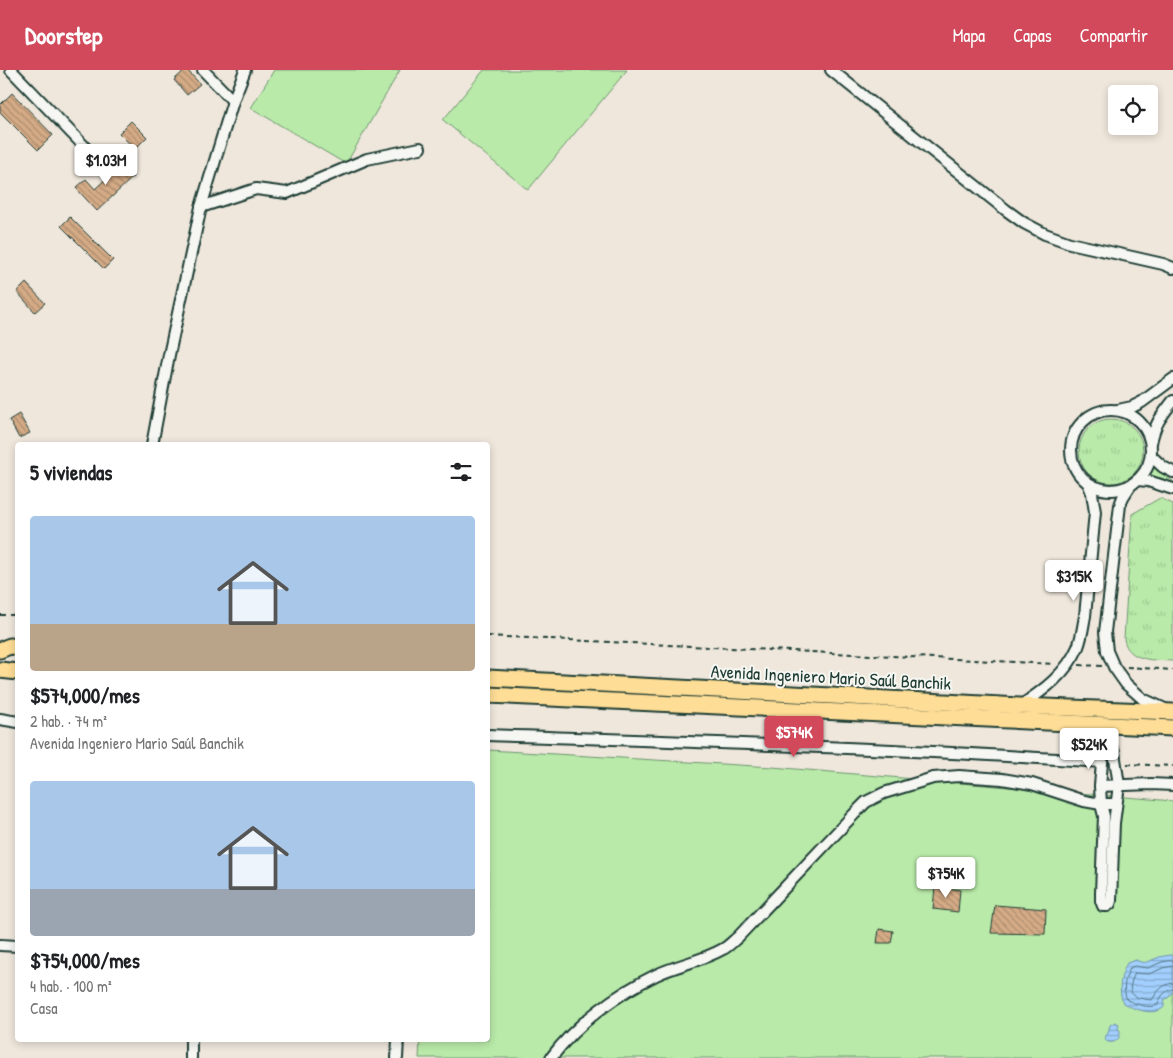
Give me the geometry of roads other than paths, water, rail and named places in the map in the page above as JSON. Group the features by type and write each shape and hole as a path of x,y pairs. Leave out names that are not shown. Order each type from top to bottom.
{"highway":[{"path":"0,652 10,646 15,647"},
{"path":"0,652 15,654"},
{"name":"Avenida Ingeniero Mario Saúl Banchik","path":"490,678 1020,706 1172,712"},
{"name":"Avenida Ingeniero Mario Saúl Banchik","path":"490,695 1173,728"}],"street":[{"path":"11,70 85,147"},
{"path":"203,70 233,101"},
{"path":"153,442 169,355 201,208 233,101 245,70"},
{"path":"831,70 998,204 1024,222 1045,234 1070,243 1163,264 1173,268"},
{"path":"201,208 256,189 287,193 367,159 420,148"},
{"path":"1173,379 1142,402 1132,407 1103,411 1091,415 1080,424 1074,435 1071,448 1072,462 1078,473 1088,483 1098,488 1120,490 1134,483 1148,481 1173,489"},
{"path":"1172,712 1142,698 1126,684 1114,667 1107,651 1105,632 1120,506 1123,497 1147,469 1151,456 1154,428 1173,401"},
{"path":"1116,410 1128,414 1139,421 1151,442"},
{"path":"1151,456 1163,467 1173,472"},
{"path":"1020,706 1053,681 1068,665 1078,647 1085,616 1096,512 1088,483"},
{"path":"0,719 15,722"},
{"path":"1105,724 1107,741 1114,752 1118,786 1111,901 1110,904 1104,906 1101,901 1104,816 1100,786 1103,751 1107,741"},
{"path":"490,735 840,747 1102,762"},
{"path":"552,1058 562,1044 586,1021 636,986 656,975 725,948 859,809 875,797 933,778 959,776 1002,779 1032,784 1084,801 1116,804"},
{"path":"1100,786 1173,785"},
{"path":"0,946 15,946"},
{"path":"190,1058 191,1042"},
{"path":"397,1058 398,1042"}],"water":[{"path":"1170,955 1173,956 1173,992 1165,999 1164,1007 1150,1012 1132,1008 1123,1003 1120,983 1127,963 1136,960 1147,962"},
{"path":"1115,1022 1119,1024 1119,1036 1114,1042 1106,1041 1105,1037 1110,1025"}]}
